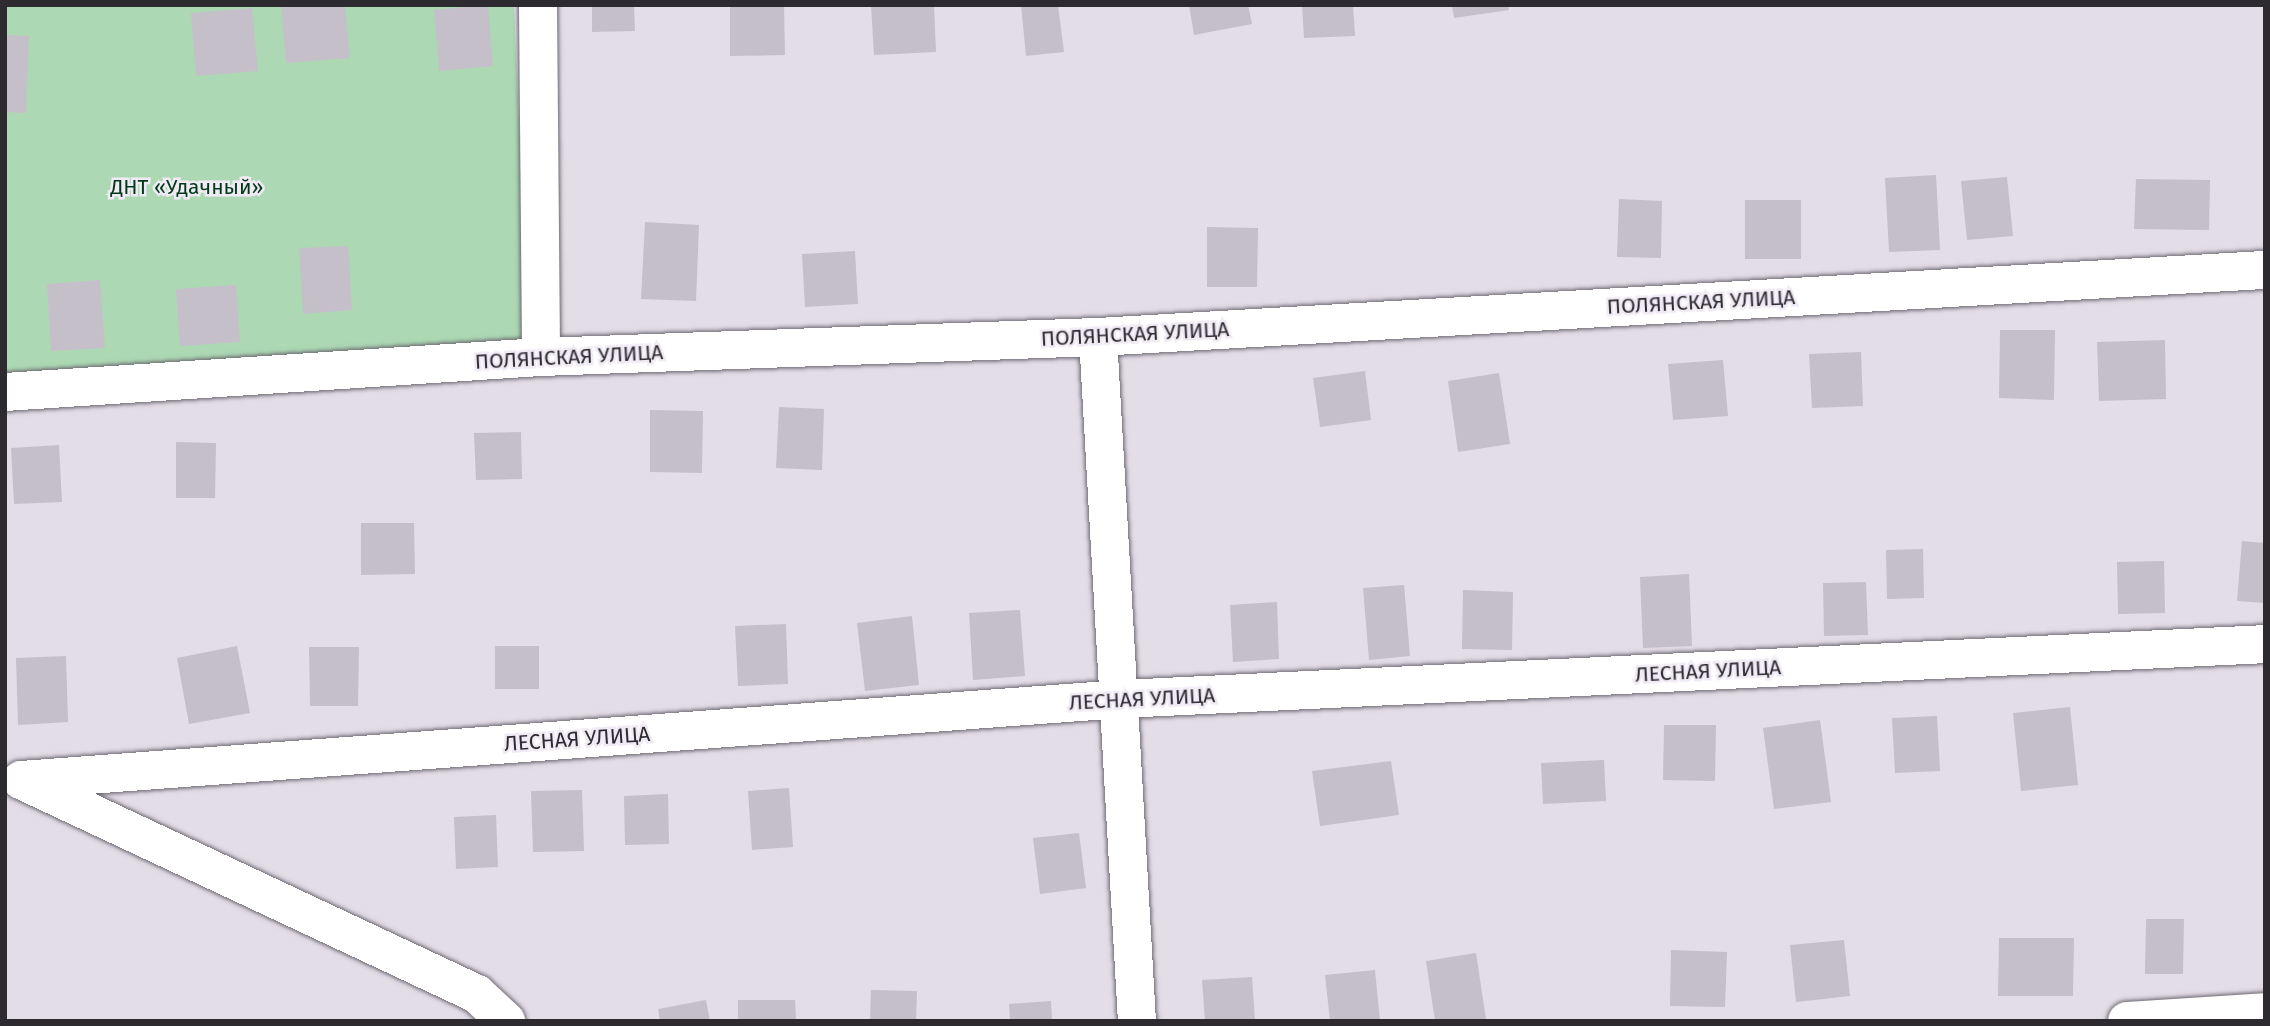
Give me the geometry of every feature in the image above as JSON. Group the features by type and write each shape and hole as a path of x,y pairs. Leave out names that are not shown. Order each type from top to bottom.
{"street":[{"path":"538,5 541,357"},
{"name":"ПОЛЯНСКАЯ УЛИЦА","path":"5,392 541,357 1098,337 2265,270"},
{"path":"1098,337 1122,699 1137,1021"},
{"name":"ЛЕСНАЯ УЛИЦА","path":"13,776 1122,699 2265,644"},
{"path":"13,776 477,994 506,1021"},
{"path":"2127,1021 2265,1012"}],"green space":[{"name":"ДНТ «Удачный»","path":"5,5 514,5 528,344 5,381"}],"building":[{"path":"281,5 345,5 350,58 286,63"},
{"path":"488,5 493,66 439,71 434,10"},
{"path":"592,5 634,5 635,31 592,32"},
{"path":"730,5 784,5 785,55 730,56"},
{"path":"871,5 934,5 936,52 874,55"},
{"path":"1021,5 1058,5 1064,52 1026,56"},
{"path":"1189,5 1248,5 1252,24 1194,35"},
{"path":"1302,5 1353,5 1355,36 1304,38"},
{"path":"1452,5 1508,5 1509,10 1454,18"},
{"path":"252,8 258,71 196,76 191,13"},
{"path":"5,35 29,36 26,113 5,112"},
{"path":"1936,175 1940,250 1889,252 1885,178"},
{"path":"2007,177 2013,236 1967,240 1961,181"},
{"path":"2136,179 2210,180 2209,230 2134,229"},
{"path":"1619,199 1662,201 1661,258 1617,257"},
{"path":"1745,200 1801,200 1801,259 1745,259"},
{"path":"645,222 699,225 696,301 641,299"},
{"path":"1207,227 1258,228 1257,287 1207,287"},
{"path":"348,246 352,310 303,314 299,248"},
{"path":"855,251 858,304 805,307 802,254"},
{"path":"100,280 105,348 51,351 47,284"},
{"path":"236,285 240,342 180,346 176,289"},
{"path":"2000,330 2055,330 2054,400 1999,398"},
{"path":"2165,340 2166,399 2099,401 2097,342"},
{"path":"1861,352 1863,406 1812,408 1809,354"},
{"path":"1723,360 1728,416 1673,420 1668,364"},
{"path":"1365,371 1371,420 1320,427 1313,378"},
{"path":"1499,373 1510,444 1458,452 1448,381"},
{"path":"779,407 824,409 822,470 776,468"},
{"path":"650,410 703,411 702,473 650,472"},
{"path":"521,432 522,479 476,480 474,433"},
{"path":"176,442 216,443 215,498 176,498"},
{"path":"59,445 62,502 14,504 11,448"},
{"path":"361,523 414,523 415,574 361,575"},
{"path":"2242,541 2265,543 2265,603 2237,601"},
{"path":"1923,549 1924,598 1887,599 1886,550"},
{"path":"2164,561 2165,613 2118,614 2117,562"},
{"path":"1689,574 1692,646 1643,648 1640,577"},
{"path":"1866,582 1868,635 1824,636 1823,583"},
{"path":"1404,585 1410,656 1369,660 1363,588"},
{"path":"1463,590 1513,592 1512,650 1462,649"},
{"path":"1277,602 1279,659 1233,662 1230,605"},
{"path":"1020,610 1025,676 973,680 969,613"},
{"path":"912,616 919,685 865,691 857,623"},
{"path":"786,624 788,684 738,686 735,626"},
{"path":"237,646 250,713 189,724 177,658"},
{"path":"495,646 539,646 539,689 495,689"},
{"path":"309,647 359,647 358,706 310,706"},
{"path":"66,656 68,722 18,725 16,658"},
{"path":"2070,707 2078,785 2021,791 2013,713"},
{"path":"1937,716 1940,771 1895,773 1892,718"},
{"path":"1820,720 1831,802 1774,809 1763,728"},
{"path":"1664,725 1716,725 1715,781 1663,780"},
{"path":"1604,760 1606,801 1543,804 1541,763"},
{"path":"1391,761 1399,815 1320,826 1312,771"},
{"path":"789,788 793,847 752,850 748,791"},
{"path":"582,790 584,851 533,852 531,791"},
{"path":"668,794 669,844 625,845 624,796"},
{"path":"496,815 498,867 456,869 454,817"},
{"path":"1079,833 1086,888 1040,894 1033,838"},
{"path":"2146,919 2184,919 2183,974 2145,974"},
{"path":"1999,938 2074,938 2073,996 1998,996"},
{"path":"1844,940 1850,996 1796,1002 1790,945"},
{"path":"1671,950 1727,952 1725,1007 1670,1006"},
{"path":"1476,953 1486,1019 1435,1021 1426,961"},
{"path":"1375,970 1380,1021 1330,1021 1325,975"},
{"path":"1252,977 1255,1021 1205,1021 1202,980"},
{"path":"871,990 917,991 916,1021 870,1021"},
{"path":"706,1000 710,1021 660,1021 658,1009"},
{"path":"738,1000 795,1000 796,1021 738,1021"},
{"path":"1051,1001 1052,1021 1010,1021 1009,1004"}]}
